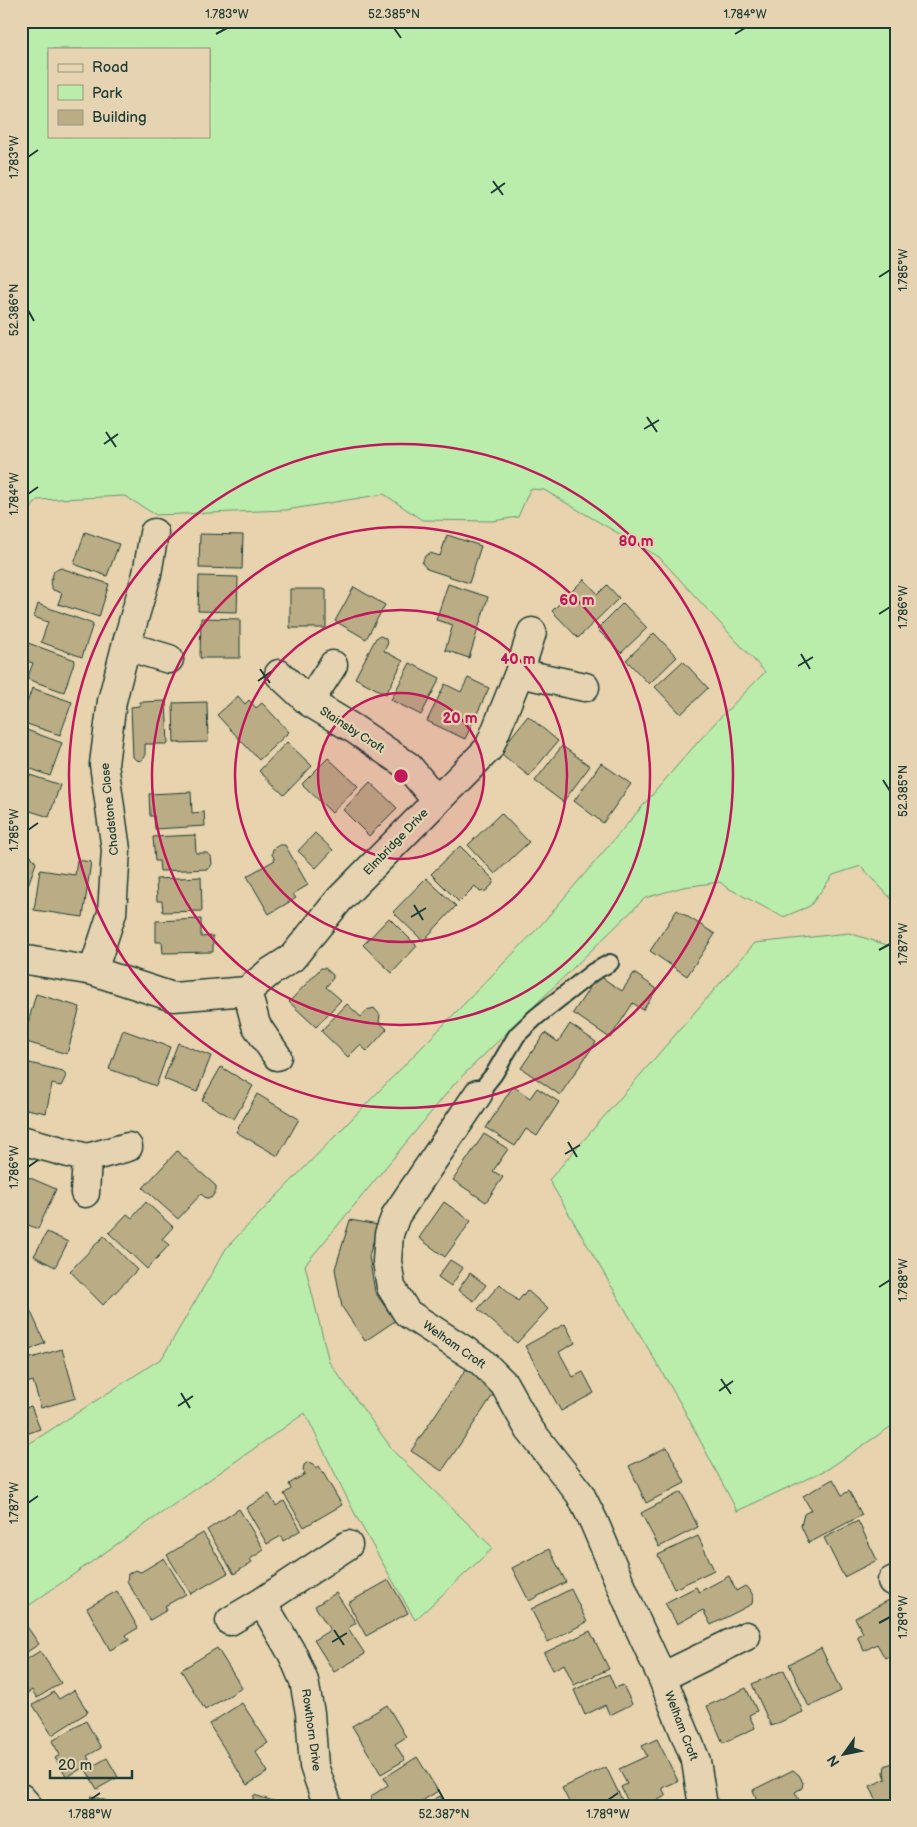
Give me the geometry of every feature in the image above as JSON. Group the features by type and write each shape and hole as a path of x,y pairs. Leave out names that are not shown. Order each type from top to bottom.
{"street":[{"name":"Chadstone Close","path":"93,971 112,912 116,850 104,764 112,701 147,574 154,532"},
{"name":"Elmbridge Drive","path":"246,991 292,958 339,900 489,748 519,674 532,632"},
{"path":"126,646 169,659"},
{"name":"Stainsby Croft","path":"309,702 333,665"},
{"name":"Stainsby Croft","path":"279,674 309,702 354,729 408,766 437,801"},
{"path":"519,674 585,687"},
{"path":"21,959 93,971 173,997 246,991 256,1026 277,1056"},
{"name":"Welham Croft","path":"478,1094 396,1215 389,1234 387,1261 391,1287 407,1313 481,1362 504,1384 530,1429 580,1494 662,1677 696,1761 703,1806"},
{"path":"21,1140 87,1158 128,1147"},
{"path":"85,1193 87,1158"},
{"path":"230,1621 348,1545"},
{"name":"Rowthorn Drive","path":"262,1602 292,1655 304,1681 310,1713 314,1766 328,1806"},
{"name":"Welham Croft","path":"662,1677 746,1636"},
{"path":"21,1798 28,1806"}],"lane":[{"path":"478,1094 494,1074 517,1035 593,972 610,962"}],"green space":[{"path":"21,21 896,21 896,904 861,866 833,875 810,906 783,917 720,882 683,887 645,898 456,1082 305,1265 329,1362 395,1453 493,1548 415,1620 357,1518 305,1413 21,1611 21,1449 162,1358 227,1247 540,926 682,760 765,672 659,557 544,490 530,489 518,517 493,521 422,520 384,494 286,510 156,515 125,496 37,500 21,523"},
{"path":"849,933 896,948 896,1423 828,1469 737,1511 682,1406 549,1180 755,943"}],"building":[{"path":"85,532 119,544 107,576 74,564"},
{"path":"200,534 243,535 242,569 199,568"},
{"path":"447,535 481,546 469,583 427,569 422,563 425,556 430,553 440,556"},
{"path":"61,568 109,584 99,617 58,604 62,593 53,590 50,584 54,571"},
{"path":"199,576 238,577 237,612 198,611"},
{"path":"584,579 598,594 607,585 619,598 578,638 552,611"},
{"path":"448,584 488,597 469,658 445,650 453,625 436,620"},
{"path":"354,587 385,605 366,639 335,621"},
{"path":"290,589 326,589 326,628 290,628"},
{"path":"623,603 647,628 621,653 597,629"},
{"path":"38,604 93,624 82,657 41,642 48,622 34,617"},
{"path":"201,618 240,619 240,658 200,658"},
{"path":"654,633 677,657 649,684 626,660"},
{"path":"380,636 385,638 388,643 384,651 403,661 386,694 355,678 376,638"},
{"path":"28,643 75,660 64,692 27,679 33,663 23,660 21,648"},
{"path":"683,661 708,688 681,714 655,687"},
{"path":"410,663 440,678 421,715 391,700"},
{"path":"468,678 489,688 465,739 427,721 445,684 461,692"},
{"path":"32,688 72,702 60,735 21,722"},
{"path":"238,696 245,704 249,700 256,708 262,703 289,732 259,760 217,715"},
{"path":"166,701 168,744 145,744 145,757 141,761 136,760 133,757 131,707 140,706 140,702"},
{"path":"207,702 208,742 174,743 173,703"},
{"path":"528,716 558,741 529,776 499,752"},
{"path":"21,728 62,743 50,776 21,765"},
{"path":"287,742 312,766 284,795 259,771"},
{"path":"562,746 590,766 563,802 535,781"},
{"path":"328,758 358,786 332,813 302,784"},
{"path":"601,763 631,784 603,823 574,801"},
{"path":"21,772 60,785 49,817 21,808"},
{"path":"370,782 397,808 369,836 343,810"},
{"path":"191,792 192,813 204,812 205,826 155,829 154,816 150,816 149,794"},
{"path":"501,813 529,842 495,874 468,845"},
{"path":"315,833 333,850 316,868 298,851"},
{"path":"195,835 196,853 207,853 211,856 212,864 209,869 160,871 159,861 155,861 153,837"},
{"path":"279,845 285,845 308,885 293,894 296,898 269,914 247,876 275,860 272,854 273,849"},
{"path":"460,846 494,880 486,891 480,892 475,886 459,902 431,874"},
{"path":"26,853 36,863 21,904 21,856"},
{"path":"77,860 91,862 83,917 34,910 40,870 75,875"},
{"path":"201,877 202,911 163,912 162,901 157,901 156,879"},
{"path":"426,878 456,906 423,941 393,912"},
{"path":"677,910 715,934 687,976 650,951"},
{"path":"389,918 417,946 392,973 363,945"},
{"path":"201,919 201,937 213,936 213,952 163,953 162,942 156,942 156,921"},
{"path":"321,968 325,968 333,975 333,978 326,987 341,1000 316,1027 289,1002"},
{"path":"634,973 657,989 643,1010 633,1003 610,1038 573,1013 598,975 622,991"},
{"path":"36,994 80,1007 67,1054 23,1041"},
{"path":"347,1004 361,1017 367,1010 374,1008 380,1015 379,1022 387,1029 367,1051 360,1045 348,1057 321,1031"},
{"path":"570,1024 596,1042 560,1095 521,1068 545,1033 558,1042"},
{"path":"123,1030 170,1047 156,1086 109,1069"},
{"path":"178,1043 211,1056 197,1092 164,1079"},
{"path":"21,1061 63,1071 66,1076 61,1086 52,1084 46,1113 21,1108"},
{"path":"221,1067 253,1086 234,1119 202,1100"},
{"path":"513,1086 530,1098 537,1088 559,1102 537,1136 526,1129 515,1146 486,1128"},
{"path":"257,1094 299,1119 278,1156 236,1132"},
{"path":"484,1134 508,1149 493,1171 503,1177 486,1202 453,1180"},
{"path":"177,1151 216,1186 216,1191 211,1198 206,1198 201,1194 178,1219 143,1188"},
{"path":"21,1174 56,1189 38,1229 21,1222"},
{"path":"146,1202 173,1227 162,1239 169,1245 147,1269 109,1233 127,1214 132,1218"},
{"path":"444,1202 471,1221 445,1257 419,1238"},
{"path":"350,1220 378,1225 369,1256 375,1292 395,1321 365,1341 342,1307 335,1269"},
{"path":"47,1232 68,1242 55,1267 34,1256"},
{"path":"104,1236 137,1270 103,1305 70,1271"},
{"path":"450,1260 463,1268 451,1286 438,1277"},
{"path":"470,1273 486,1285 474,1301 458,1290"},
{"path":"500,1284 518,1301 527,1290 548,1309 517,1343 478,1309"},
{"path":"26,1301 45,1343 21,1354 21,1303"},
{"path":"565,1324 575,1343 559,1352 573,1377 583,1372 594,1393 561,1411 525,1346"},
{"path":"62,1349 76,1398 41,1408 33,1381 27,1383 21,1361"},
{"path":"466,1369 497,1389 442,1471 411,1451"},
{"path":"31,1406 40,1429 21,1436 21,1410"},
{"path":"667,1447 685,1483 646,1503 629,1466"},
{"path":"308,1462 316,1468 319,1466 342,1505 304,1527 284,1494 291,1489 289,1484 305,1474 303,1470 304,1465"},
{"path":"833,1479 842,1495 849,1491 862,1515 809,1543 801,1526 804,1514 811,1510 803,1496"},
{"path":"681,1492 698,1527 659,1547 641,1513"},
{"path":"269,1494 276,1506 284,1501 301,1530 283,1541 281,1536 267,1544 246,1508"},
{"path":"239,1509 264,1550 250,1559 252,1562 234,1574 207,1530"},
{"path":"858,1521 877,1560 844,1577 824,1538"},
{"path":"203,1533 228,1573 191,1594 167,1555"},
{"path":"698,1536 714,1570 674,1589 658,1555"},
{"path":"549,1549 566,1582 529,1601 512,1568"},
{"path":"164,1558 186,1594 165,1606 167,1610 150,1620 127,1581 128,1574 135,1570 141,1572"},
{"path":"729,1576 736,1591 745,1586 750,1590 753,1596 752,1604 711,1625 703,1610 677,1624 665,1603 696,1587 699,1592"},
{"path":"389,1580 408,1613 366,1636 348,1603"},
{"path":"571,1589 587,1622 548,1642 531,1609"},
{"path":"117,1591 138,1628 126,1635 129,1640 110,1650 87,1608"},
{"path":"336,1593 356,1623 348,1628 365,1654 334,1672 314,1640 330,1630 315,1606"},
{"path":"889,1600 896,1613 896,1653 885,1658 877,1644 864,1651 857,1636 863,1633 855,1618"},
{"path":"21,1618 39,1644 21,1656"},
{"path":"590,1631 609,1669 574,1685 564,1664 553,1670 544,1653"},
{"path":"217,1648 242,1688 205,1710 181,1670"},
{"path":"821,1648 841,1691 809,1707 789,1664"},
{"path":"40,1651 61,1683 37,1698 32,1690 21,1697 21,1663"},
{"path":"784,1670 803,1712 771,1726 752,1684"},
{"path":"609,1674 615,1688 623,1685 632,1704 610,1715 605,1705 585,1715 574,1690"},
{"path":"746,1688 757,1711 749,1715 755,1728 723,1743 707,1706"},
{"path":"74,1690 88,1712 52,1735 33,1705 54,1692 59,1699"},
{"path":"242,1703 268,1743 255,1751 268,1772 247,1785 209,1724"},
{"path":"387,1705 406,1737 395,1744 405,1760 381,1774 352,1726"},
{"path":"86,1721 101,1748 87,1756 91,1763 67,1777 55,1758 60,1755 52,1741"},
{"path":"657,1739 678,1781 662,1788 666,1796 645,1806 630,1806 621,1787 627,1784 619,1769 647,1756 642,1746"},
{"path":"417,1757 438,1791 414,1806 375,1806 370,1797 388,1785 384,1778"},
{"path":"107,1758 118,1777 97,1789 86,1770"},
{"path":"892,1763 896,1766 896,1806 867,1806 877,1802 870,1786 886,1779 884,1773 885,1766"},
{"path":"606,1767 625,1806 571,1806 562,1788"},
{"path":"793,1770 799,1775 803,1783 802,1788 795,1792 802,1806 759,1806 753,1790"},
{"path":"254,1795 289,1806 251,1806"},
{"path":"91,1796 123,1806 88,1806"},
{"path":"440,1796 446,1806 423,1806"}]}
